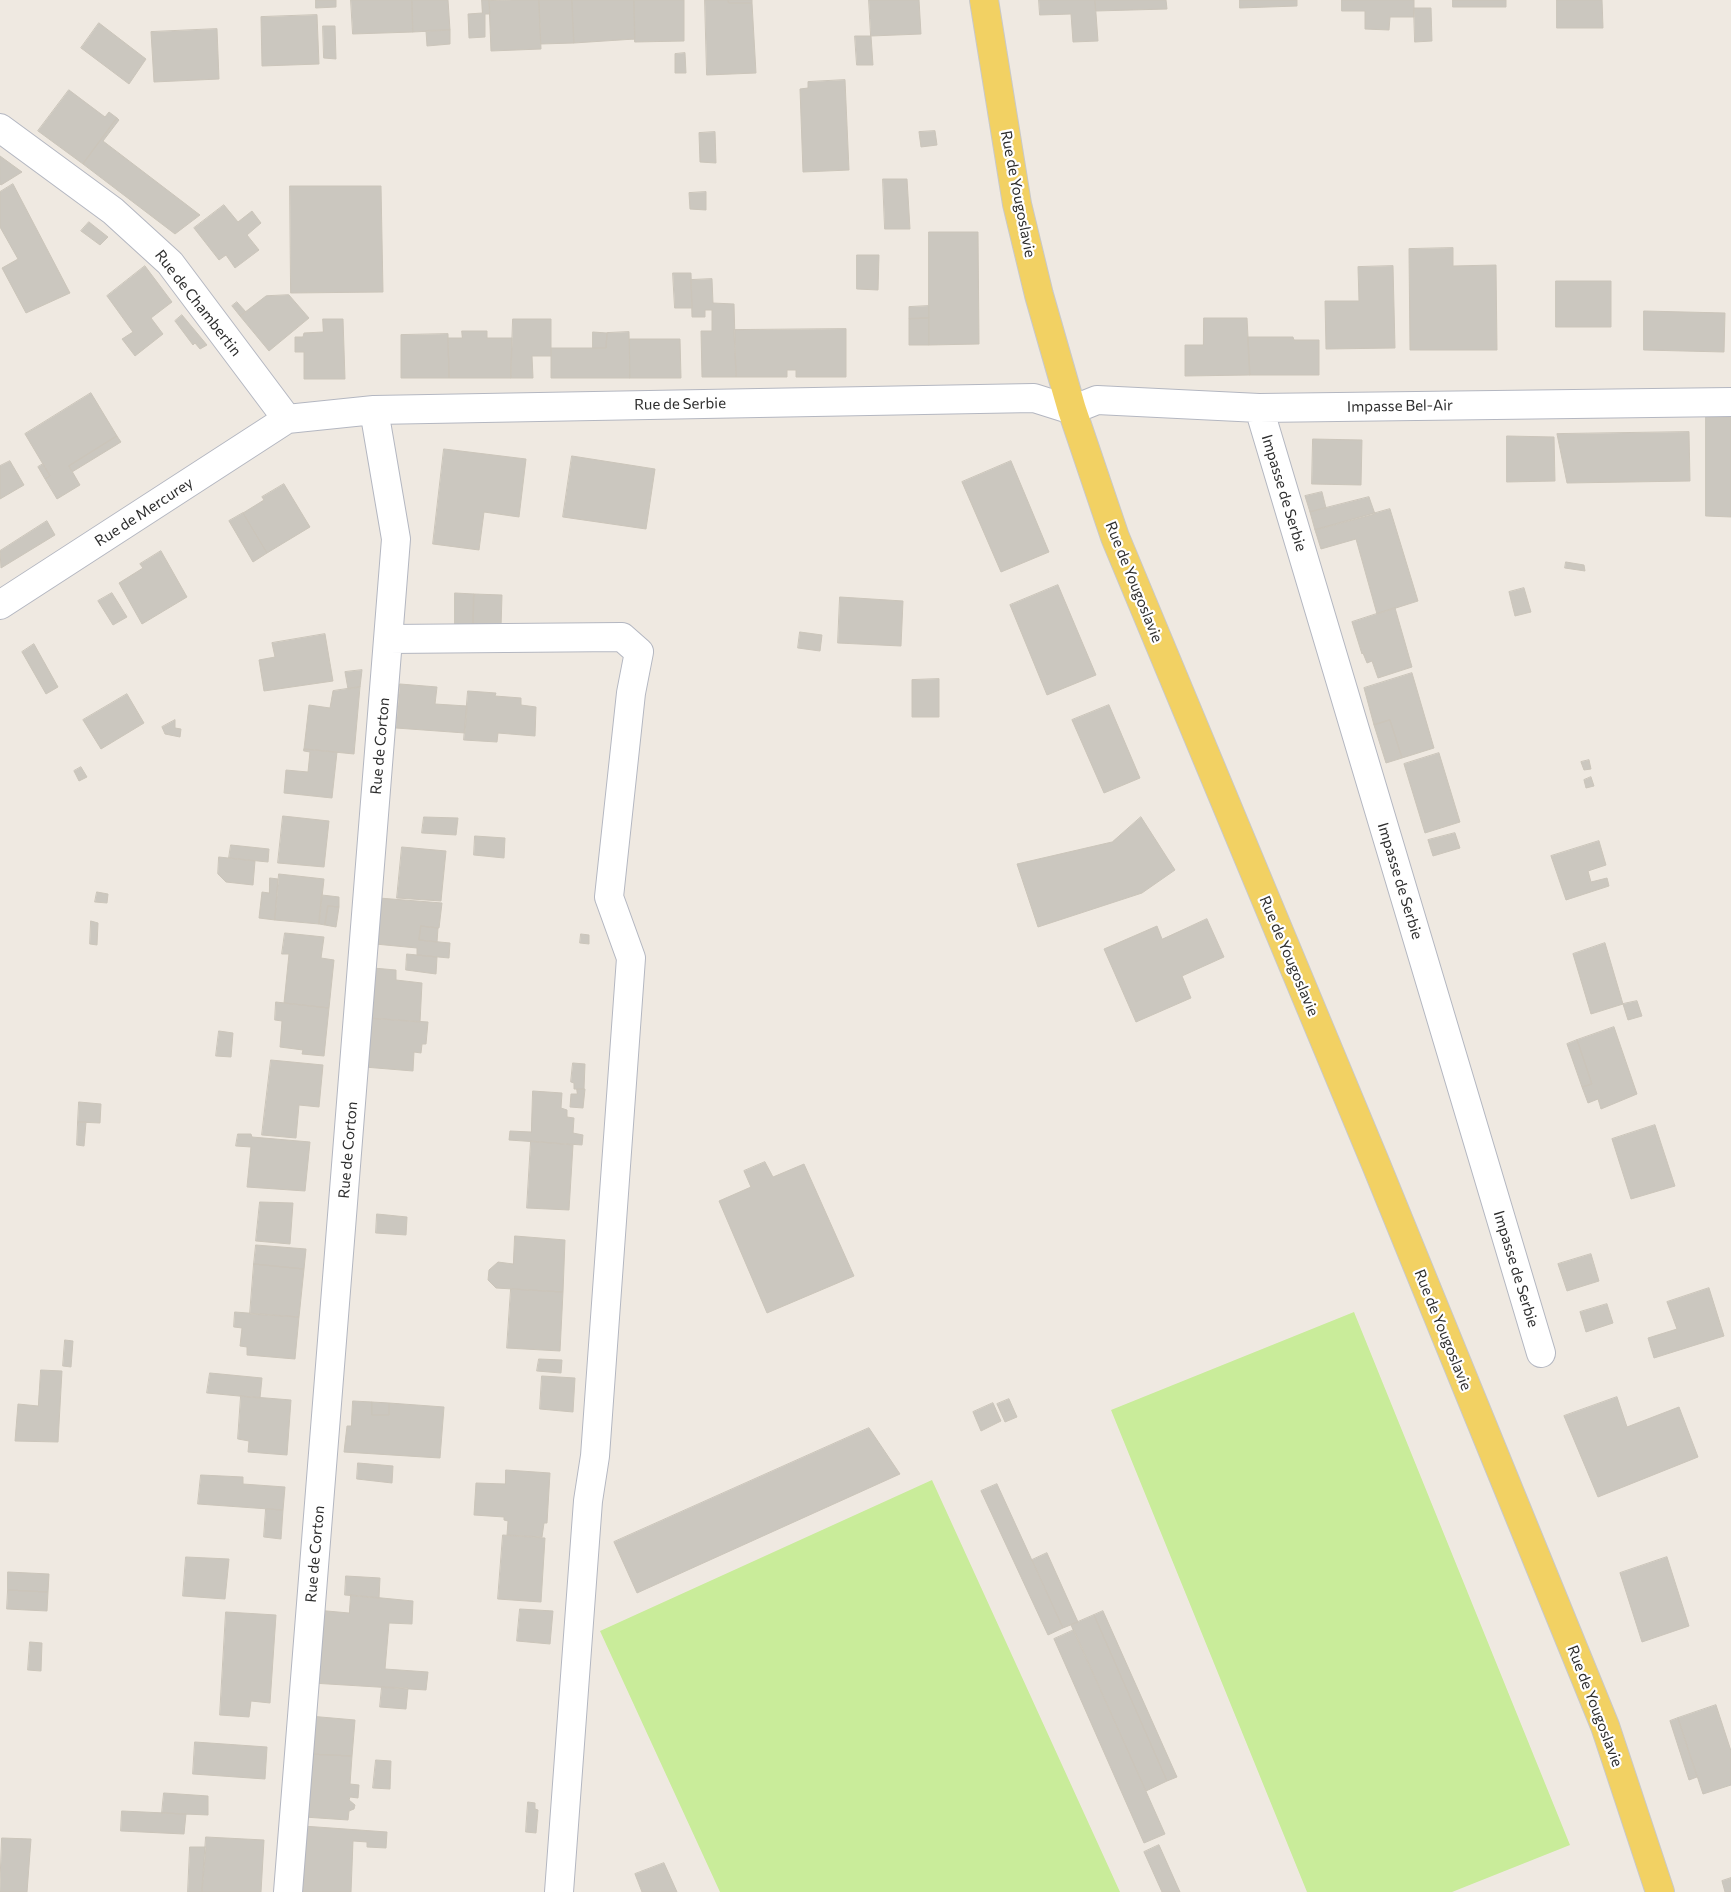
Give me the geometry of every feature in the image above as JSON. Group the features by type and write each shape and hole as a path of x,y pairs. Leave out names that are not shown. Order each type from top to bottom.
{"main road":[{"name":"Rue de Yougoslavie","path":"984,0 1017,204 1039,295 1072,410 1115,537 1375,1162 1605,1726 1660,1892"}],"street":[{"name":"Rue de Chambertin","path":"0,128 112,212 170,263 287,419"},
{"name":"Rue de Serbie","path":"287,419 374,410 1034,398 1072,410"},
{"name":"Impasse Bel-Air","path":"1072,410 1098,400 1259,408 1731,402"},
{"name":"Impasse de Serbie","path":"1259,408 1542,1353"},
{"name":"Rue de Corton","path":"288,1892 396,539 374,410"},
{"name":"Rue de Mercurey","path":"0,604 287,419"},
{"path":"389,639 622,637 638,652 631,693 609,897 631,958 595,1456 588,1501 559,1892"}],"green space":[{"path":"1354,1312 1570,1845 1452,1892 1307,1892 1111,1410"},
{"path":"932,1480 1120,1892 720,1892 600,1631"}],"building":[{"path":"316,0 336,0 336,7 316,8"},
{"path":"351,0 412,0 413,32 353,34"},
{"path":"412,0 448,0 450,30 413,32"},
{"path":"482,0 489,0 490,14 485,14 485,37 469,38 468,14 482,13"},
{"path":"539,0 541,49 491,51 489,1"},
{"path":"539,0 572,0 574,43 541,44"},
{"path":"572,0 634,0 635,39 574,43"},
{"path":"634,0 684,0 684,41 635,42"},
{"path":"705,0 752,3 756,73 707,75"},
{"path":"728,0 752,0 752,3 729,3"},
{"path":"869,0 919,0 921,34 871,36"},
{"path":"1039,0 1095,0 1098,41 1073,42 1071,14 1040,15"},
{"path":"1095,0 1166,0 1167,9 1096,11"},
{"path":"1240,0 1297,0 1297,6 1240,8"},
{"path":"1342,0 1414,0 1414,17 1390,17 1389,30 1365,29 1365,11 1342,11"},
{"path":"1453,0 1506,0 1506,7 1453,7"},
{"path":"1557,0 1602,0 1603,28 1557,28"},
{"path":"1414,8 1431,8 1432,41 1415,42"},
{"path":"317,15 319,64 262,66 261,17"},
{"path":"99,23 146,59 129,84 81,48"},
{"path":"323,26 335,26 336,59 324,58"},
{"path":"217,29 219,79 154,82 151,32"},
{"path":"450,30 450,44 427,46 426,31"},
{"path":"855,36 871,36 873,65 857,65"},
{"path":"685,53 686,73 675,73 675,54"},
{"path":"845,80 849,170 803,172 800,89 808,88 808,82"},
{"path":"69,90 105,117 109,112 117,118 83,164 38,131"},
{"path":"117,118 119,120 103,141 200,215 175,234 83,164"},
{"path":"935,131 937,145 921,147 919,132"},
{"path":"715,132 716,163 700,162 699,133"},
{"path":"0,156 22,172 1,185 0,184"},
{"path":"883,179 907,179 910,229 885,229"},
{"path":"13,184 70,293 26,313 2,268 18,259 0,227 0,192"},
{"path":"290,186 381,186 383,292 291,293"},
{"path":"706,192 706,210 690,209 689,193"},
{"path":"224,205 238,222 252,211 261,223 247,235 259,250 235,268 226,255 219,260 194,228"},
{"path":"89,222 108,237 100,245 81,231"},
{"path":"929,232 978,232 979,344 929,345"},
{"path":"1453,248 1453,266 1496,265 1497,350 1410,350 1409,249"},
{"path":"857,255 879,255 878,290 857,289"},
{"path":"145,266 172,302 151,318 163,334 135,356 122,339 133,332 107,296"},
{"path":"1393,266 1395,348 1326,349 1325,301 1359,301 1358,267"},
{"path":"673,273 691,273 692,308 675,308"},
{"path":"712,279 713,303 734,304 736,377 702,377 701,331 712,331 712,310 705,310 705,317 692,317 691,280"},
{"path":"1556,281 1611,281 1611,327 1556,327"},
{"path":"289,295 309,318 269,351 240,316 266,296"},
{"path":"237,302 246,312 240,316 232,306"},
{"path":"929,306 929,318 909,319 909,307"},
{"path":"1644,311 1725,313 1724,352 1644,350"},
{"path":"182,315 207,345 200,349 195,343 193,345 175,321"},
{"path":"929,318 929,345 909,345 909,319"},
{"path":"1204,318 1247,318 1250,375 1185,376 1185,345 1203,345"},
{"path":"323,319 343,319 345,379 304,379 304,352 295,352 295,337 303,337 304,333 323,332"},
{"path":"513,319 551,319 551,356 532,356 533,378 511,378"},
{"path":"846,329 846,377 796,377 796,370 787,370 787,377 736,377 734,330"},
{"path":"462,331 487,331 487,338 512,338 511,378 449,378 448,338 462,338"},
{"path":"593,332 607,333 606,348 593,348"},
{"path":"629,332 630,378 551,378 551,348 606,348 607,333"},
{"path":"448,334 449,378 401,378 401,335"},
{"path":"1248,337 1293,337 1294,340 1319,340 1319,375 1250,375"},
{"path":"630,339 680,339 681,378 630,378"},
{"path":"91,393 117,436 69,466 80,485 57,499 45,479 50,476 25,434"},
{"path":"1706,417 1731,417 1731,517 1706,516"},
{"path":"1689,432 1690,481 1567,483 1557,434"},
{"path":"117,436 121,442 72,472 69,466"},
{"path":"1507,436 1554,437 1555,481 1507,482"},
{"path":"1313,439 1362,440 1361,485 1312,484"},
{"path":"444,449 526,459 519,517 484,512 479,550 433,544"},
{"path":"572,456 655,469 646,529 563,517"},
{"path":"10,461 24,485 0,499 0,466"},
{"path":"1011,461 1049,552 1001,572 962,482"},
{"path":"43,464 50,476 45,479 38,467"},
{"path":"284,484 310,527 267,553 243,513 264,500 262,497"},
{"path":"1322,492 1326,508 1310,512 1305,496"},
{"path":"1369,497 1375,514 1315,530 1310,512"},
{"path":"1390,509 1418,601 1377,614 1356,539 1321,549 1315,530"},
{"path":"243,513 267,553 253,562 229,521"},
{"path":"47,521 55,535 1,568 0,551"},
{"path":"161,551 187,597 142,624 119,583 143,568 140,564"},
{"path":"1566,562 1584,565 1585,571 1565,568"},
{"path":"1058,585 1096,675 1047,695 1010,605"},
{"path":"1524,588 1531,612 1515,616 1509,592"},
{"path":"112,593 127,617 113,625 98,601"},
{"path":"455,593 474,594 473,628 455,628"},
{"path":"474,594 502,595 501,628 473,628"},
{"path":"840,597 903,601 901,646 838,643"},
{"path":"1395,608 1412,667 1378,678 1372,661 1367,663 1362,654 1352,622"},
{"path":"800,632 822,635 820,651 798,648"},
{"path":"325,634 333,681 264,691 259,660 275,657 272,643"},
{"path":"34,644 58,687 46,694 22,652"},
{"path":"362,670 360,687 348,689 345,672"},
{"path":"1412,673 1434,748 1402,758 1390,720 1374,725 1364,688"},
{"path":"939,679 939,717 912,717 912,680"},
{"path":"400,684 437,687 435,704 467,706 465,733 396,728"},
{"path":"360,687 354,754 304,749 309,705 330,708 333,691"},
{"path":"468,691 496,693 495,696 521,698 521,705 536,707 535,736 498,733 497,742 464,740"},
{"path":"127,694 144,723 101,749 83,720"},
{"path":"1109,705 1140,778 1104,793 1072,720"},
{"path":"175,720 175,728 181,729 180,737 165,734 162,727"},
{"path":"1390,720 1402,758 1386,763 1374,725"},
{"path":"304,749 337,752 332,798 284,793 286,770 308,772 310,752 304,751"},
{"path":"1439,753 1460,822 1425,833 1404,764"},
{"path":"1589,760 1591,769 1584,770 1581,762"},
{"path":"81,767 87,777 79,781 74,771"},
{"path":"1591,777 1594,786 1586,788 1584,780"},
{"path":"283,816 329,821 324,867 278,863"},
{"path":"424,817 458,818 456,835 422,833"},
{"path":"1141,817 1175,870 1142,893 1038,927 1017,864 1112,842"},
{"path":"1455,833 1460,848 1433,856 1428,840"},
{"path":"475,836 505,838 504,858 474,855"},
{"path":"1599,841 1606,865 1588,871 1591,882 1607,878 1609,886 1566,900 1551,856"},
{"path":"231,845 269,849 268,862 229,858"},
{"path":"402,847 446,851 441,901 397,898"},
{"path":"219,857 255,861 253,885 226,882 218,874"},
{"path":"279,874 324,879 319,924 275,920"},
{"path":"270,878 278,879 275,920 259,918 262,892 269,893"},
{"path":"97,892 108,894 107,903 95,902"},
{"path":"322,895 339,897 339,907 328,906 325,925 319,924"},
{"path":"379,898 442,903 439,928 421,926 419,940 450,943 449,958 417,955 417,948 375,944"},
{"path":"328,906 339,907 336,927 325,925"},
{"path":"1207,919 1224,957 1182,976 1191,998 1136,1022 1104,949 1157,926 1162,939"},
{"path":"91,921 98,923 97,945 90,944"},
{"path":"421,926 438,928 437,942 419,940"},
{"path":"285,933 324,937 321,958 334,960 329,1008 284,1003 289,954 282,954"},
{"path":"581,934 589,935 589,944 580,943"},
{"path":"1605,943 1623,1004 1591,1014 1573,954"},
{"path":"407,954 437,957 436,974 406,970"},
{"path":"373,968 396,970 396,980 422,983 420,1022 368,1018"},
{"path":"1637,1001 1642,1016 1628,1020 1623,1004"},
{"path":"276,1002 329,1008 324,1056 302,1054 303,1050 280,1047 282,1021 275,1020"},
{"path":"368,1018 428,1022 426,1044 422,1044 421,1053 414,1052 413,1071 364,1067"},
{"path":"1614,1027 1637,1094 1601,1109 1598,1099 1588,1103 1582,1087 1592,1084 1577,1040"},
{"path":"219,1031 233,1033 231,1057 216,1056"},
{"path":"1577,1040 1592,1084 1582,1087 1567,1044"},
{"path":"271,1060 323,1065 319,1107 299,1105 296,1138 262,1135"},
{"path":"573,1063 585,1064 584,1089 574,1089 574,1083 571,1082"},
{"path":"577,1089 585,1089 583,1108 570,1107 571,1094 577,1094"},
{"path":"533,1091 562,1093 561,1108 567,1110 567,1117 574,1118 573,1133 583,1135 582,1145 509,1140 510,1131 531,1132"},
{"path":"79,1102 101,1104 100,1123 78,1122"},
{"path":"78,1122 86,1122 84,1146 77,1145"},
{"path":"1655,1125 1675,1186 1631,1199 1612,1139"},
{"path":"238,1134 310,1142 305,1191 247,1187 251,1147 236,1146"},
{"path":"531,1141 573,1145 569,1210 527,1208"},
{"path":"765,1162 773,1177 804,1164 854,1276 767,1313 719,1201 751,1187 744,1171"},
{"path":"260,1202 293,1203 290,1244 256,1241"},
{"path":"377,1214 407,1217 406,1235 376,1233"},
{"path":"515,1236 565,1240 563,1292 496,1288 488,1280 489,1270 498,1262 513,1264"},
{"path":"256,1245 306,1249 304,1269 254,1264"},
{"path":"1591,1254 1599,1281 1567,1291 1558,1264"},
{"path":"254,1264 304,1269 299,1317 250,1314"},
{"path":"1709,1288 1724,1336 1654,1358 1648,1338 1677,1329 1667,1302"},
{"path":"511,1289 563,1292 560,1351 507,1348"},
{"path":"1607,1304 1613,1323 1586,1332 1580,1312"},
{"path":"235,1312 299,1317 295,1359 247,1355 247,1347 240,1346 242,1328 234,1327"},
{"path":"65,1340 73,1341 71,1367 63,1366"},
{"path":"539,1359 562,1360 561,1373 537,1371"},
{"path":"41,1370 62,1371 58,1442 15,1441 18,1404 38,1406"},
{"path":"210,1373 262,1378 260,1398 207,1393"},
{"path":"542,1376 575,1378 573,1412 540,1409"},
{"path":"241,1396 291,1400 287,1455 248,1452 249,1441 238,1439"},
{"path":"1617,1397 1627,1427 1679,1407 1698,1457 1598,1497 1564,1416"},
{"path":"1009,1399 1017,1417 1005,1422 997,1404"},
{"path":"353,1401 372,1402 372,1415 389,1415 389,1403 444,1407 440,1458 344,1452 347,1426 351,1426"},
{"path":"372,1402 389,1403 389,1415 372,1415"},
{"path":"993,1403 1001,1421 981,1431 973,1412"},
{"path":"869,1428 900,1474 637,1593 614,1542"},
{"path":"358,1463 393,1466 392,1483 357,1479"},
{"path":"506,1470 550,1473 547,1523 544,1523 542,1537 507,1535 508,1521 504,1520 504,1517 474,1515 476,1483 505,1484"},
{"path":"201,1475 243,1477 243,1484 285,1487 283,1510 198,1504"},
{"path":"997,1484 1063,1628 1048,1635 981,1491"},
{"path":"266,1509 283,1510 281,1539 264,1537"},
{"path":"503,1535 545,1538 541,1602 498,1599"},
{"path":"1047,1553 1078,1622 1063,1628 1032,1560"},
{"path":"186,1557 229,1559 225,1599 183,1596"},
{"path":"1667,1557 1689,1626 1642,1642 1620,1573"},
{"path":"8,1572 49,1574 48,1592 8,1590"},
{"path":"346,1576 380,1578 379,1598 345,1595"},
{"path":"8,1590 48,1592 47,1611 7,1609"},
{"path":"351,1595 413,1601 412,1624 389,1623 385,1669 428,1672 426,1690 312,1683 316,1610 349,1613"},
{"path":"520,1609 553,1611 550,1644 517,1641"},
{"path":"1103,1611 1177,1777 1167,1781 1094,1615"},
{"path":"226,1612 276,1615 270,1703 251,1701 249,1717 220,1715"},
{"path":"1094,1615 1167,1781 1146,1791 1071,1625"},
{"path":"1074,1630 1165,1834 1144,1843 1054,1639"},
{"path":"30,1642 42,1643 41,1671 28,1670"},
{"path":"382,1687 408,1688 406,1709 380,1707"},
{"path":"1716,1705 1731,1751 1731,1785 1703,1794 1678,1718"},
{"path":"309,1716 355,1720 352,1756 308,1754"},
{"path":"1678,1718 1697,1777 1689,1780 1670,1721"},
{"path":"195,1742 267,1747 265,1779 193,1774"},
{"path":"308,1754 352,1756 350,1784 359,1785 358,1798 350,1797 349,1800 355,1805 354,1809 349,1811 348,1820 304,1817"},
{"path":"376,1760 391,1761 390,1789 373,1788"},
{"path":"164,1793 208,1796 208,1815 162,1813"},
{"path":"528,1802 535,1803 535,1809 538,1810 536,1833 526,1832"},
{"path":"122,1811 186,1814 184,1834 121,1831"},
{"path":"303,1826 387,1832 386,1848 367,1847 367,1842 353,1841 351,1892 299,1892"},
{"path":"206,1837 264,1840 261,1892 202,1892"},
{"path":"2,1838 31,1839 27,1892 0,1892"},
{"path":"1159,1845 1180,1892 1162,1892 1144,1852"},
{"path":"190,1847 206,1847 202,1892 188,1892"},
{"path":"664,1863 677,1892 642,1892 635,1874"},
{"path":"1731,1878 1731,1892 1725,1892 1722,1881"}]}
